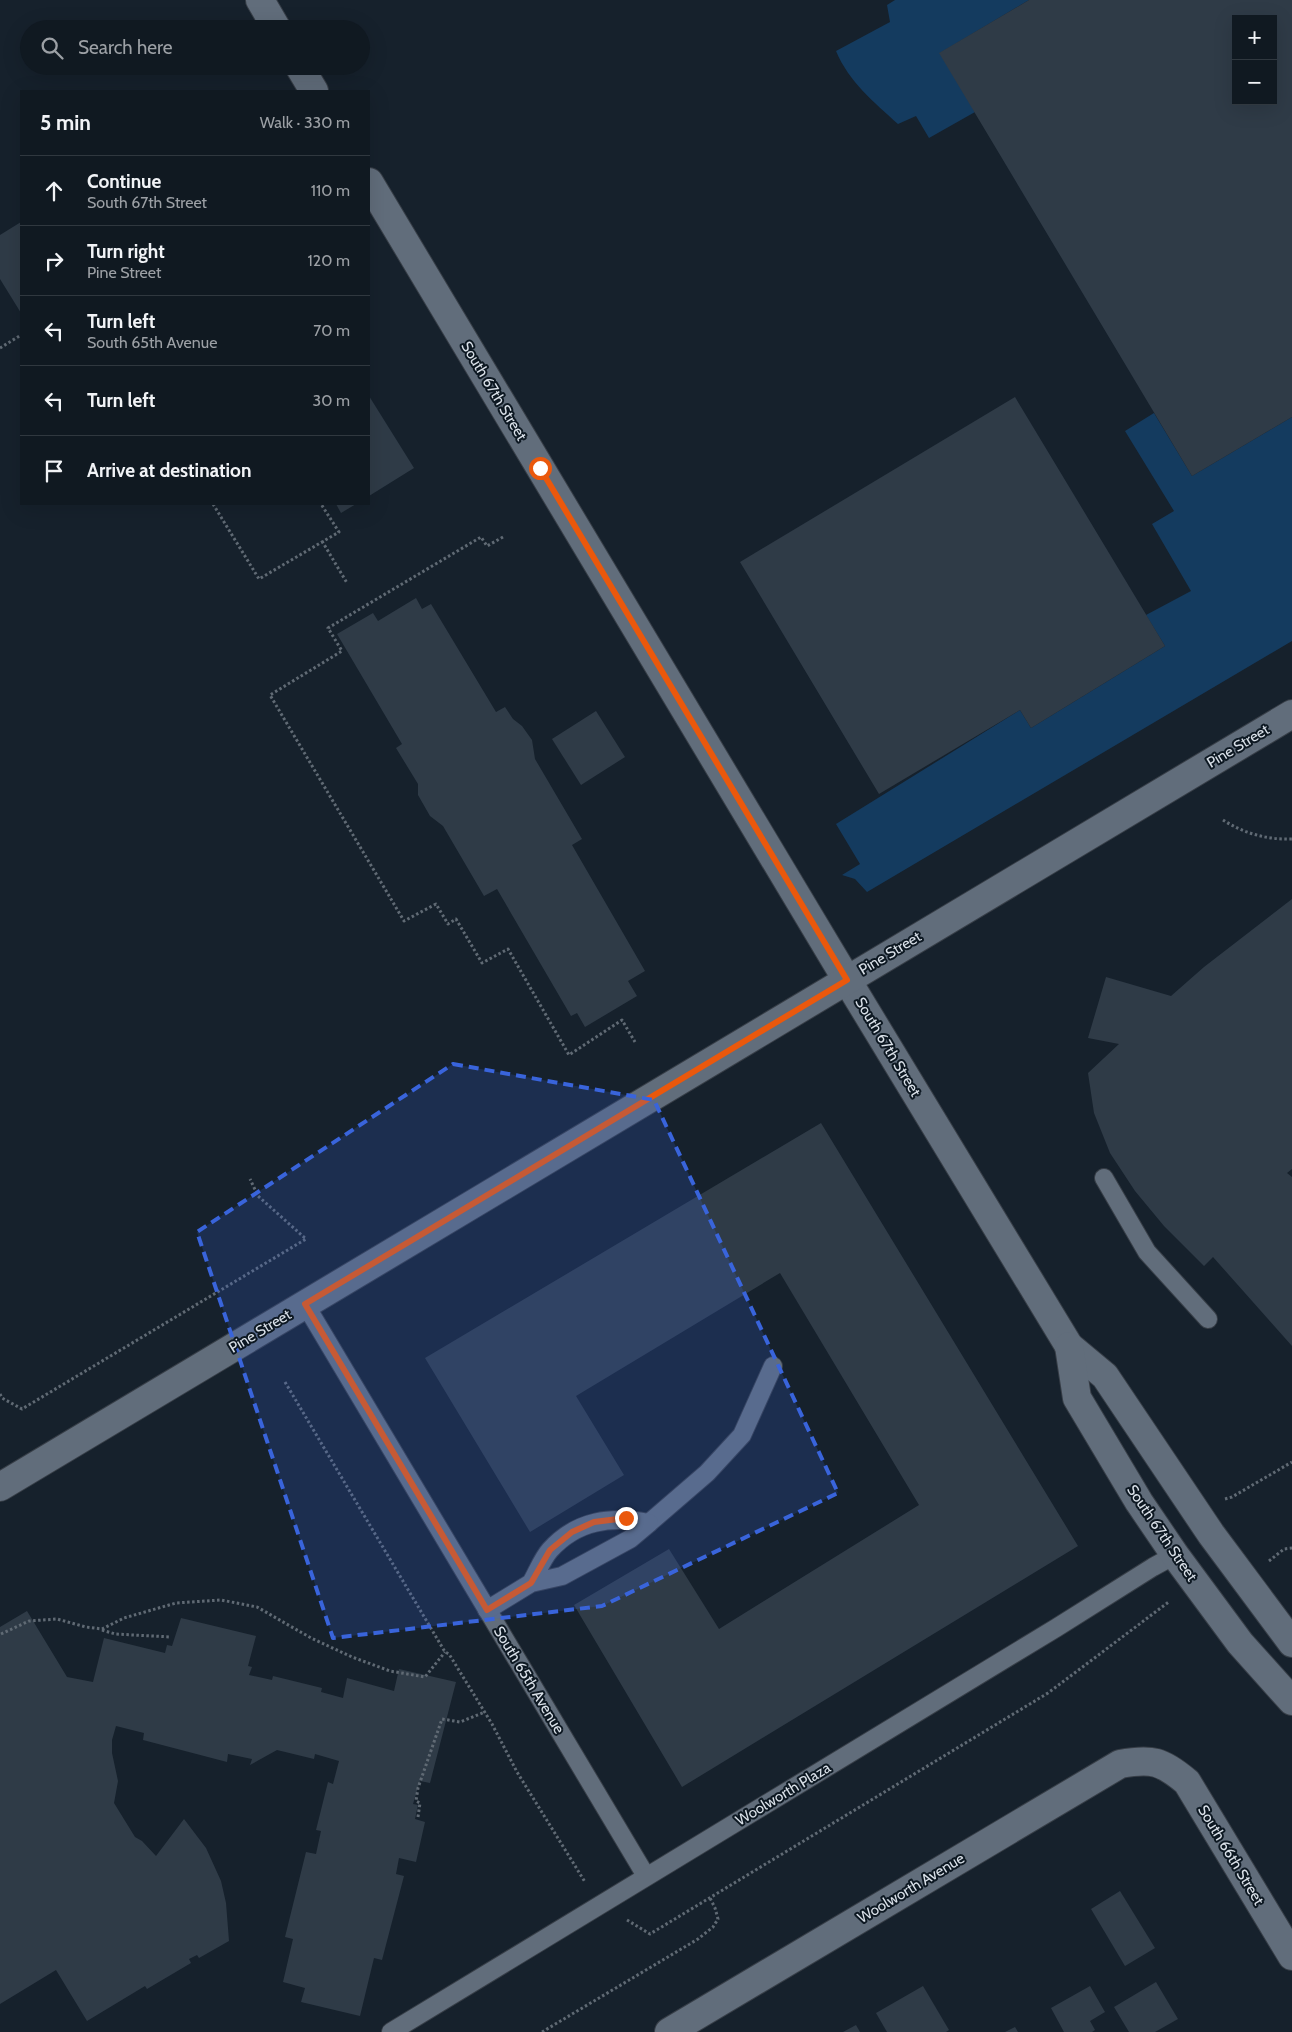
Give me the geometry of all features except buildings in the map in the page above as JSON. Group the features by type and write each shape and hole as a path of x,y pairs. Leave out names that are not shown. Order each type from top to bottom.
{"street":[{"path":"260,0 272,20"},
{"path":"305,75 313,90"},
{"name":"South 67th Street","path":"370,184 847,980 1069,1346 1105,1376 1211,1534 1292,1643"},
{"name":"Pine Street","path":"0,1487 1292,714"},
{"name":"South 67th Street","path":"1069,1346 1077,1398 1139,1502 1175,1556 1240,1643 1292,1701"},
{"name":"Woolworth Avenue","path":"669,2032 1120,1764 1140,1760 1160,1764"},
{"name":"South 66th Street","path":"1160,1764 1169,1767 1187,1782 1292,1956"}],"lane":[{"path":"1104,1178 1147,1252 1208,1319"},
{"name":"South 65th Avenue","path":"305,1304 646,1876"},
{"path":"487,1610 531,1583 562,1576 630,1539 708,1473 742,1435 773,1366"},
{"path":"531,1583 550,1550 572,1532 594,1522 626,1518 649,1523"},
{"name":"Woolworth Plaza","path":"390,2032 1153,1567 1175,1556"}],"path":[{"path":"0,347 20,336"},
{"path":"214,505 259,578 339,532 322,505"},
{"path":"503,537 486,546 481,537 328,628 342,652 270,695 404,921 436,904 448,924 456,919 482,962 508,949 569,1055 622,1020 635,1042"},
{"path":"322,541 347,583"},
{"path":"1223,820 1238,830 1253,835 1283,840 1292,839"},
{"path":"0,1394 2,1398 22,1409 306,1239 258,1196 250,1179"},
{"path":"285,1382 446,1652 450,1654 485,1712 517,1772 586,1883"},
{"path":"1222,1499 1232,1497 1292,1462"},
{"path":"1264,1565 1284,1549 1292,1548"},
{"path":"102,1629 124,1618 176,1603 221,1600 257,1607 319,1642 390,1671 425,1678 446,1652"},
{"path":"620,1916 650,1934 1048,1693 1169,1600 1174,1605"},
{"path":"1,1634 29,1621 57,1619 86,1628 102,1629 115,1634 171,1637"},
{"path":"418,1817 420,1803 416,1801 418,1788 442,1719 460,1722 485,1712"},
{"path":"542,2032 698,1939 713,1927 718,1919 716,1908 710,1898"}],"highlighted area":[{"path":"453,1064 654,1100 838,1493 602,1606 333,1638 197,1232"}],"shaded area":[{"path":"895,0 1029,0 940,53 975,112 929,138 916,116 898,124 880,108 855,82 836,51 890,22 887,5"},
{"path":"1154,413 1192,476 1292,417 1292,641 867,892 855,879 842,875 860,864 836,824 1020,710 1031,728 1165,646 1146,615 1191,591 1152,524 1174,511 1125,431"}],"route":[{"path":"540,468 847,980 305,1304 487,1610 531,1583 550,1550 572,1532 594,1522 626,1518"}]}
